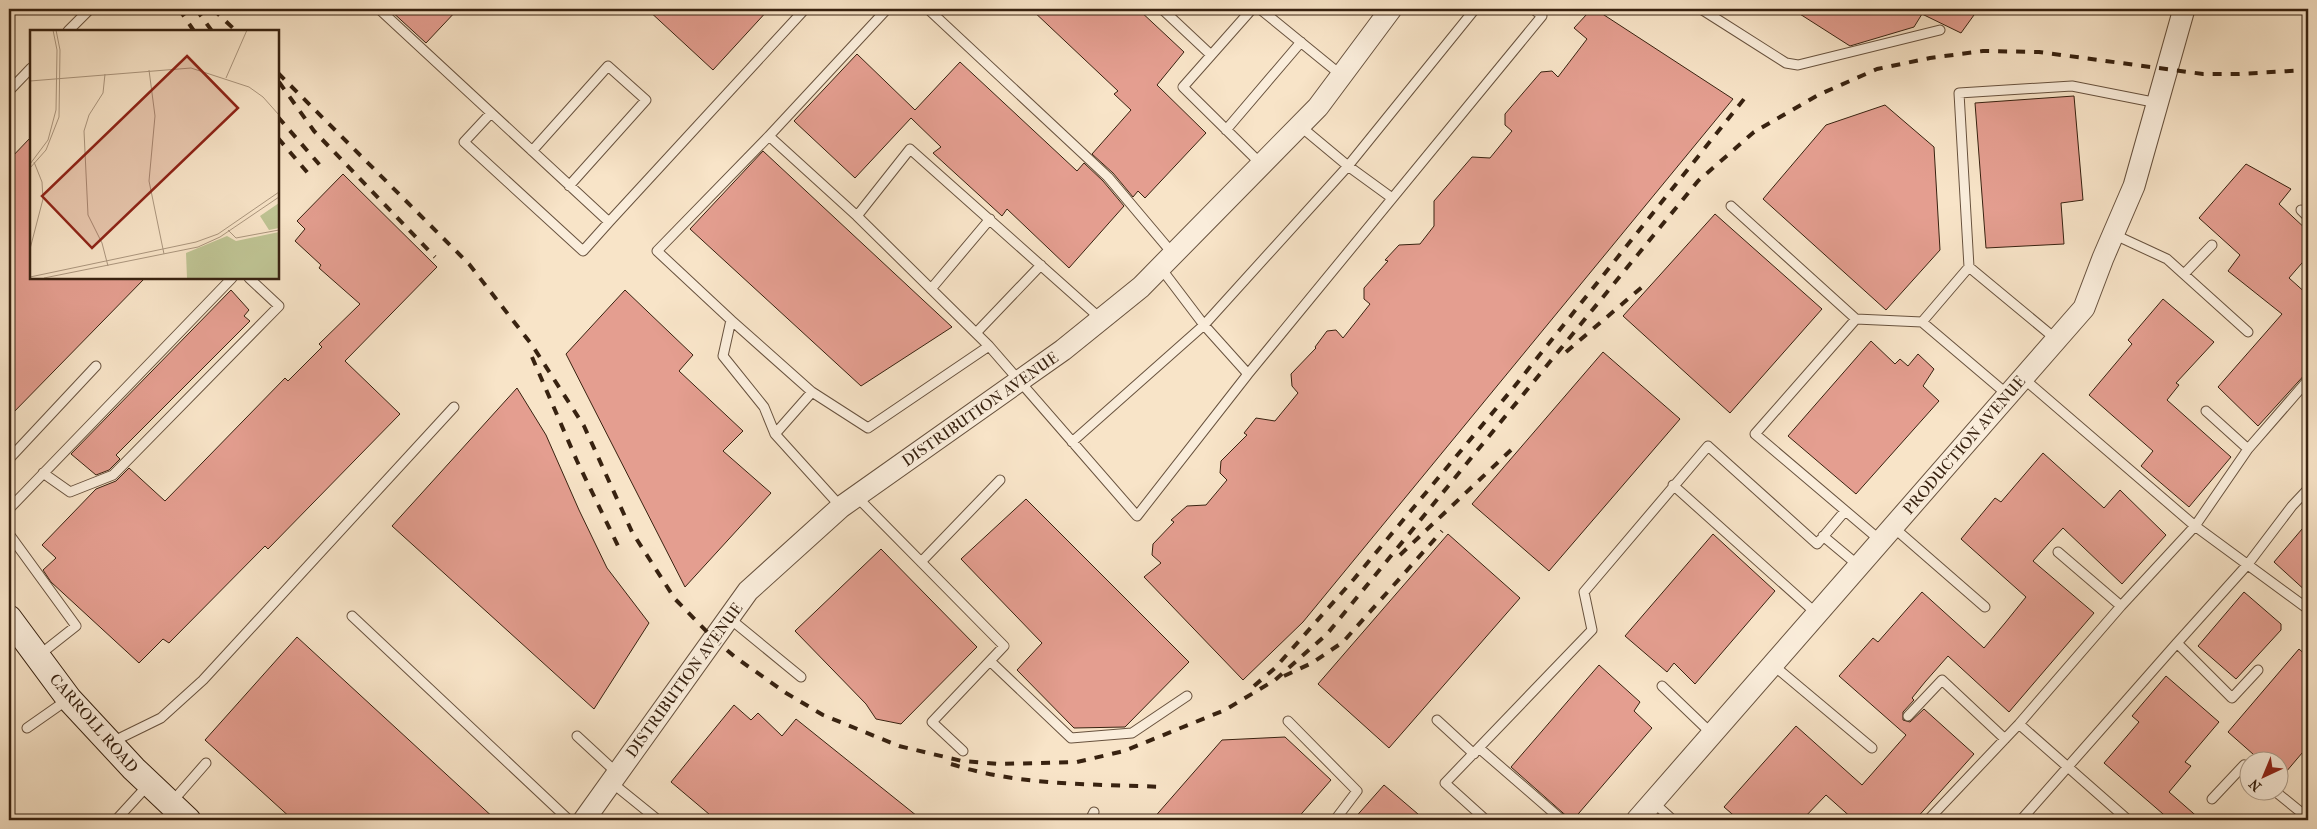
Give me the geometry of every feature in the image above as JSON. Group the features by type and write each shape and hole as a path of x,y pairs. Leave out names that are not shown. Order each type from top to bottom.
{"main road":[{"name":"CARROLL ROAD","path":"9,618 69,698 149,784 179,812"}],"street":[{"name":"DISTRIBUTION AVENUE","path":"584,820 748,591 849,501 1063,350 1141,287 1318,107 1391,9"},
{"name":"PRODUCTION AVENUE","path":"1637,820 2084,308 2134,186 2184,9"}],"lane":[{"path":"69,30 90,9"},
{"path":"379,9 609,222"},
{"path":"491,113 464,142 583,251 805,9"},
{"path":"888,9 769,136 657,251 812,392 868,428 989,346"},
{"path":"928,9 1108,177 1166,261 1204,326 1248,374"},
{"path":"1162,9 1211,55"},
{"path":"1252,9 1183,87 1262,164"},
{"path":"1260,9 1341,76"},
{"path":"1072,442 1204,326 1348,166 1475,9"},
{"path":"769,136 857,216 989,346 1137,516 1248,374 1542,16 1533,9"},
{"path":"1700,9 1786,63 1798,65 1940,30"},
{"path":"1226,130 1301,42"},
{"path":"532,151 608,66 646,100 569,186"},
{"path":"9,91 30,69"},
{"path":"1922,322 1969,266 1959,93 2072,86 2158,103"},
{"path":"1300,125 1348,166 1392,198"},
{"path":"857,216 910,149 1101,319"},
{"path":"1731,206 1856,319 1922,322 2008,395"},
{"path":"2300,210 2308,216"},
{"path":"931,289 990,220"},
{"path":"2113,234 2167,259 2248,332"},
{"path":"2184,274 2212,245"},
{"path":"976,333 1040,265"},
{"path":"1969,266 2057,340"},
{"path":"9,509 231,279"},
{"path":"43,473 70,492 113,475 279,306 250,279"},
{"path":"1856,319 1755,434 1845,511 1887,534 1985,607"},
{"path":"731,320 723,356 764,407 775,434 849,501 921,562 1004,646 932,722 963,751"},
{"path":"9,459 96,366"},
{"path":"2023,378 2195,526 2308,609"},
{"path":"1928,820 2019,724 2121,606 2195,526 2248,449 2308,380"},
{"path":"775,434 812,392"},
{"path":"110,743 161,718 203,680 454,406"},
{"path":"2206,411 2248,449"},
{"path":"1486,820 1446,783 1592,630 1584,592 1708,446 1817,544 1845,511"},
{"path":"921,562 1000,480"},
{"path":"1673,485 1817,614"},
{"path":"2021,820 2248,564 2292,506 2308,489"},
{"path":"9,534 76,626 38,656"},
{"path":"1823,536 1859,566"},
{"path":"2058,552 2121,606"},
{"path":"352,616 569,820"},
{"path":"728,618 801,678"},
{"path":"2177,643 2232,698 2258,670"},
{"path":"990,661 1071,738 1132,733 1187,696"},
{"path":"1773,665 1872,748"},
{"path":"1908,716 1942,680 2005,739"},
{"path":"1662,686 1712,734"},
{"path":"27,728 69,698"},
{"path":"1437,720 1562,820"},
{"path":"1288,721 1356,791 1335,820"},
{"path":"2019,724 2128,820"},
{"path":"577,736 614,777 658,820"},
{"path":"179,812 206,763"},
{"path":"2212,799 2240,769"},
{"path":"116,820 149,784"},
{"path":"1653,802 1673,820"},
{"path":"2287,802 2308,820"}],"building":[{"path":"389,9 458,9 426,43"},
{"path":"647,9 769,9 713,70"},
{"path":"1031,9 1138,9 1184,52 1157,85 1206,133 1145,198 1138,191 1133,197 1113,173 1092,154 1131,110 1114,94 1118,91"},
{"path":"1792,9 1964,9 1974,15 1961,33 1922,14 1914,27 1850,46"},
{"path":"1601,13 1733,99 1303,622 1243,680 1144,577 1161,563 1152,555 1153,544 1174,522 1171,520 1187,506 1206,505 1227,480 1220,473 1221,461 1247,435 1244,433 1256,418 1275,421 1298,393 1292,386 1291,374 1316,348 1327,331 1336,330 1343,338 1370,304 1364,299 1364,288 1388,261 1385,260 1399,245 1420,244 1434,226 1434,201 1472,157 1490,158 1512,131 1505,125 1505,114 1541,72 1552,71 1558,77 1587,39 1574,28 1587,14"},
{"path":"857,54 915,110 960,62 1077,171 1084,163 1103,181 1124,206 1069,268 1007,209 1002,216 933,153 941,147 911,118 855,178 794,121"},
{"path":"2074,96 2083,200 2061,203 2064,244 1986,248 1975,103"},
{"path":"1885,105 1934,147 1940,250 1886,310 1763,199 1826,125"},
{"path":"30,138 30,279 144,279 9,417 9,160"},
{"path":"763,151 952,327 861,386 690,229"},
{"path":"2246,164 2291,189 2279,204 2308,231 2308,256 2289,278 2308,295 2308,371 2258,426 2218,387 2282,314 2228,271 2240,255 2199,218"},
{"path":"343,174 437,267 345,361 400,414 268,549 265,546 169,643 163,639 139,663 51,582 43,570 56,558 42,545 96,489 116,481 129,468 165,501 285,378 288,381 322,347 319,344 360,304 319,268 321,265 295,241 305,229 297,221"},
{"path":"1715,214 1822,309 1730,413 1623,316"},
{"path":"231,290 249,310 244,316 250,321 116,455 120,459 109,470 96,475 71,454"},
{"path":"625,290 693,355 679,371 743,431 723,451 771,493 685,587 566,354"},
{"path":"2163,299 2214,342 2176,383 2179,385 2167,400 2231,457 2189,507 2141,466 2153,451 2089,395 2132,344 2128,340"},
{"path":"1871,341 1895,364 1900,359 1908,366 1918,354 1934,369 1923,386 1939,401 1856,494 1788,436"},
{"path":"1603,352 1680,419 1549,571 1472,504"},
{"path":"517,388 546,435 607,568 649,623 594,709 392,526"},
{"path":"2043,453 2104,508 2120,490 2166,535 2122,584 2063,528 2048,544 2033,561 2094,613 2009,712 1948,656 1925,682 1912,698 1914,700 1903,712 1903,720 1910,722 1924,709 1974,754 1915,820 1854,820 1826,795 1802,820 1739,820 1724,807 1796,726 1862,785 1906,735 1839,676 1873,638 1878,642 1922,592 1984,648 2005,623 2026,597 1961,539 1995,498 2001,502"},
{"path":"1026,499 1189,662 1125,727 1074,728 1017,670 1042,643 961,559"},
{"path":"2308,522 2308,593 2274,562"},
{"path":"1448,534 1520,598 1389,748 1318,684"},
{"path":"1713,534 1775,591 1695,684 1674,663 1667,672 1625,636"},
{"path":"881,549 977,647 901,724 876,719 866,704 795,631"},
{"path":"2244,592 2281,624 2281,630 2236,679 2198,646"},
{"path":"297,637 496,820 293,820 205,740"},
{"path":"2299,649 2308,657 2308,746 2290,767 2290,752 2251,752 2228,732"},
{"path":"1599,665 1640,702 1634,711 1652,728 1573,820 1571,820 1511,767"},
{"path":"2166,676 2219,722 2185,762 2191,766 2169,792 2201,820 2170,820 2104,763 2139,722 2132,716"},
{"path":"734,705 751,720 758,713 782,736 796,719 922,820 716,820 671,782"},
{"path":"1285,737 1331,780 1296,820 1152,820 1222,740"},
{"path":"1384,785 1425,820 1353,820"}],"railway":[{"path":"179,9 193,30"},
{"path":"196,9 211,30"},
{"path":"213,9 235,30"},
{"path":"279,74 469,264 532,345 584,426 632,532 675,599 713,638 735,657 786,693 823,715 899,746 962,761 999,764 1077,762 1124,751 1225,710 1275,680 1327,634 1698,181 1754,132 1818,95 1877,69 1930,58 1983,51 2039,52 2203,74 2308,70"},
{"path":"279,82 314,131 435,257"},
{"path":"1254,686 1275,668 1354,579 1514,387 1744,99"},
{"path":"279,118 325,171"},
{"path":"279,139 312,178"},
{"path":"1566,352 1642,287"},
{"path":"532,357 577,461 620,550"},
{"path":"1400,555 1511,450"},
{"path":"1284,676 1312,663 1343,642 1442,531"},
{"path":"951,764 1003,776 1056,783 1164,787"}]}
